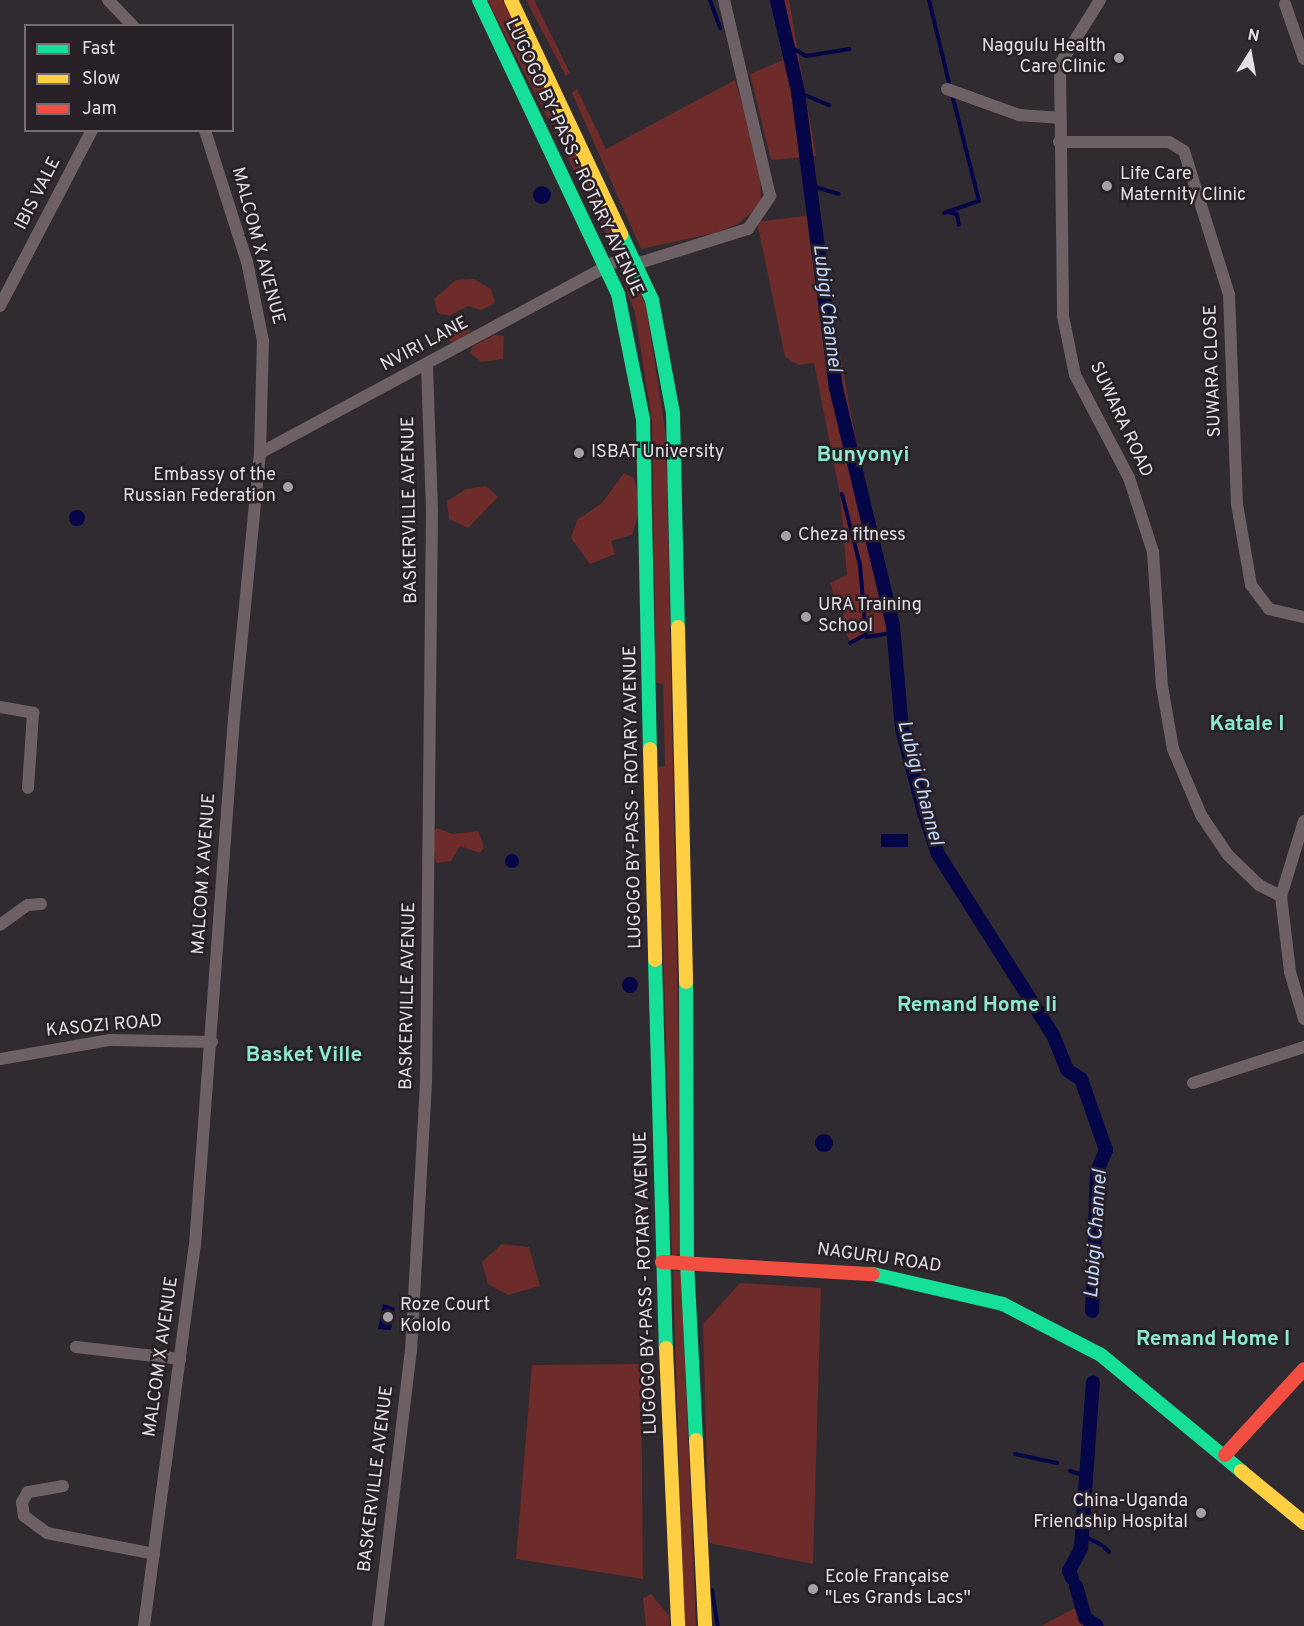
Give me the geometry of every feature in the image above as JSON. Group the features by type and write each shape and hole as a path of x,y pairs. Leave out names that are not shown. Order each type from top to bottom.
{"main road":[{"name":"LUGOGO BY-PASS - ROTARY AVENUE","path":"479,0 607,268 628,322 643,419 662,1262 678,1626"},
{"name":"LUGOGO BY-PASS - ROTARY AVENUE","path":"511,0 652,300 673,413 688,1064 687,1262 705,1626"},
{"name":"NAGURU ROAD","path":"662,1262 889,1275 1003,1304 1101,1354 1304,1523"},
{"path":"1225,1455 1304,1369"}],"street":[{"path":"108,0 131,24"},
{"name":"NVIRI LANE","path":"260,453 607,268 748,229 770,196 724,0"},
{"name":"SUWARA ROAD","path":"1100,0 1060,64 1058,118 1063,316 1075,375 1129,478 1152,552 1162,686 1173,749 1201,815 1228,855 1259,885 1281,896"},
{"path":"1286,1 1304,59"},
{"path":"947,89 1018,115 1058,118"},
{"name":"IBIS VALE","path":"0,306 91,132"},
{"name":"MALCOM X AVENUE","path":"144,1626 180,1359 212,1041 234,718 260,453 263,341 247,262 206,132"},
{"name":"SUWARA CLOSE","path":"1059,142 1169,142 1184,151 1229,295 1237,504 1251,585 1269,609 1304,618"},
{"name":"BASKERVILLE AVENUE","path":"378,1626 411,1351 426,1081 432,510 427,364"},
{"path":"0,707 33,713 28,788"},
{"path":"1304,821 1281,896 1290,972 1304,1019"},
{"path":"0,925 28,905 41,904"},
{"name":"KASOZI ROAD","path":"0,1059 110,1040 212,1041"},
{"path":"1193,1083 1304,1047"},
{"path":"76,1347 180,1359"},
{"path":"63,1486 28,1492 22,1502 24,1516 47,1533 154,1554"}],"shaded area":[{"path":"487,0 503,0 596,190 617,254"},
{"path":"526,0 534,0 570,73 566,76"},
{"path":"771,0 789,0 816,156 771,160 750,74 783,60"},
{"path":"735,80 760,163 761,204 738,224 715,233 641,249 572,93 577,89 606,149"},
{"path":"542,186 548,189 551,195 548,201 542,204 536,201 533,195 536,189"},
{"path":"820,214 832,313 892,633 850,643 830,583 847,575 840,495 814,363 798,365 785,357 757,222"},
{"path":"626,265 646,305 666,436 683,1252 672,1257 658,767 665,766 663,684 656,683 652,421 635,313 620,272"},
{"path":"474,279 491,289 495,303 481,310 468,306 449,316 438,313 434,299 456,280"},
{"path":"468,323 470,332 454,343 443,337"},
{"path":"494,335 504,336 503,359 481,362 470,353 473,346"},
{"path":"624,473 634,478 641,507 632,535 611,541 615,554 590,564 571,538 577,520 602,503"},
{"path":"486,486 498,497 468,528 449,519 447,501 466,489"},
{"path":"77,510 83,512 85,518 83,524 77,526 71,524 69,518 71,512"},
{"path":"437,828 452,834 478,831 484,847 480,853 460,846 451,861 436,863 431,835"},
{"path":"881,834 908,834 908,847 881,847"},
{"path":"509,854 515,854 519,861 515,868 509,868 505,864 505,858"},
{"path":"627,977 633,977 638,985 636,991 627,993 622,988 622,982"},
{"path":"824,1134 830,1137 833,1143 830,1149 824,1152 818,1149 815,1143 818,1137"},
{"path":"502,1244 529,1247 540,1286 508,1295 488,1284 482,1262"},
{"path":"673,1271 681,1271 696,1626 684,1626"},
{"path":"740,1283 821,1288 813,1564 709,1543 703,1324"},
{"name":"Roze Court Kololo","path":"383,1304 395,1308 391,1330 378,1329"},
{"path":"641,1364 643,1579 516,1559 532,1365"},
{"path":"651,1594 669,1616 669,1626 646,1626 643,1598"},
{"path":"1075,1608 1086,1626 1041,1626"}],"waterway":[{"path":"710,0 720,28"},
{"name":"Lubigi Channel","path":"777,0 798,92 836,388 893,626 902,729 924,812 938,854 1053,1035 1067,1070 1081,1079 1106,1150 1097,1171 1092,1311"},
{"path":"929,0 950,87"},
{"path":"786,44 806,56 849,49"},
{"path":"798,92 829,105"},
{"path":"944,213 979,201 952,94"},
{"path":"808,185 839,194"},
{"path":"948,212 957,214 959,225"},
{"path":"842,494 860,565 866,637 892,633 893,626"},
{"path":"850,643 865,635"},
{"name":"Lubigi Channel","path":"1072,1578 1069,1571 1081,1548 1093,1382"},
{"path":"1015,1454 1057,1463"},
{"path":"1070,1471 1086,1476"},
{"path":"1082,1535 1102,1545"},
{"path":"1104,1547 1109,1552"},
{"name":"Lubigi Channel","path":"1076,1586 1085,1618 1097,1626"},
{"path":"712,1590 718,1626"}],"traffic: fast":[{"path":"479,0 618,294 643,419 650,749"},
{"path":"621,234 652,300 673,413 678,627"},
{"path":"655,960 666,1348"},
{"path":"686,982 687,1262 696,1440"},
{"path":"873,1274 1003,1304 1101,1355 1241,1471"}],"traffic: slow":[{"path":"511,0 621,234"},
{"path":"678,627 686,982"},
{"path":"650,749 655,960"},
{"path":"666,1348 678,1626"},
{"path":"696,1440 705,1626"},
{"path":"1241,1471 1304,1523"}],"traffic: jam":[{"path":"662,1262 873,1274"},
{"path":"1225,1455 1304,1369"}],"place":[{"name":"Naggulu Health Care Clinic","path":"1119,58"},
{"name":"Life Care Maternity Clinic","path":"1107,186"},
{"name":"ISBAT University","path":"579,453"},
{"name":"Embassy of the Russian Federation","path":"288,487"},
{"name":"Cheza fitness","path":"786,536"},
{"name":"URA Training School","path":"806,617"},
{"name":"Roze Court Kololo","path":"388,1317"},
{"name":"China-Uganda Friendship Hospital","path":"1201,1513"},
{"name":"Ecole Française \"Les Grands Lacs\"","path":"813,1589"}],"district":[{"name":"Bunyonyi","path":"863,456"},
{"name":"Katale I","path":"1247,725"},
{"name":"Remand Home Ii","path":"977,1006"},
{"name":"Basket Ville","path":"304,1056"},
{"name":"Remand Home I","path":"1213,1340"}]}
